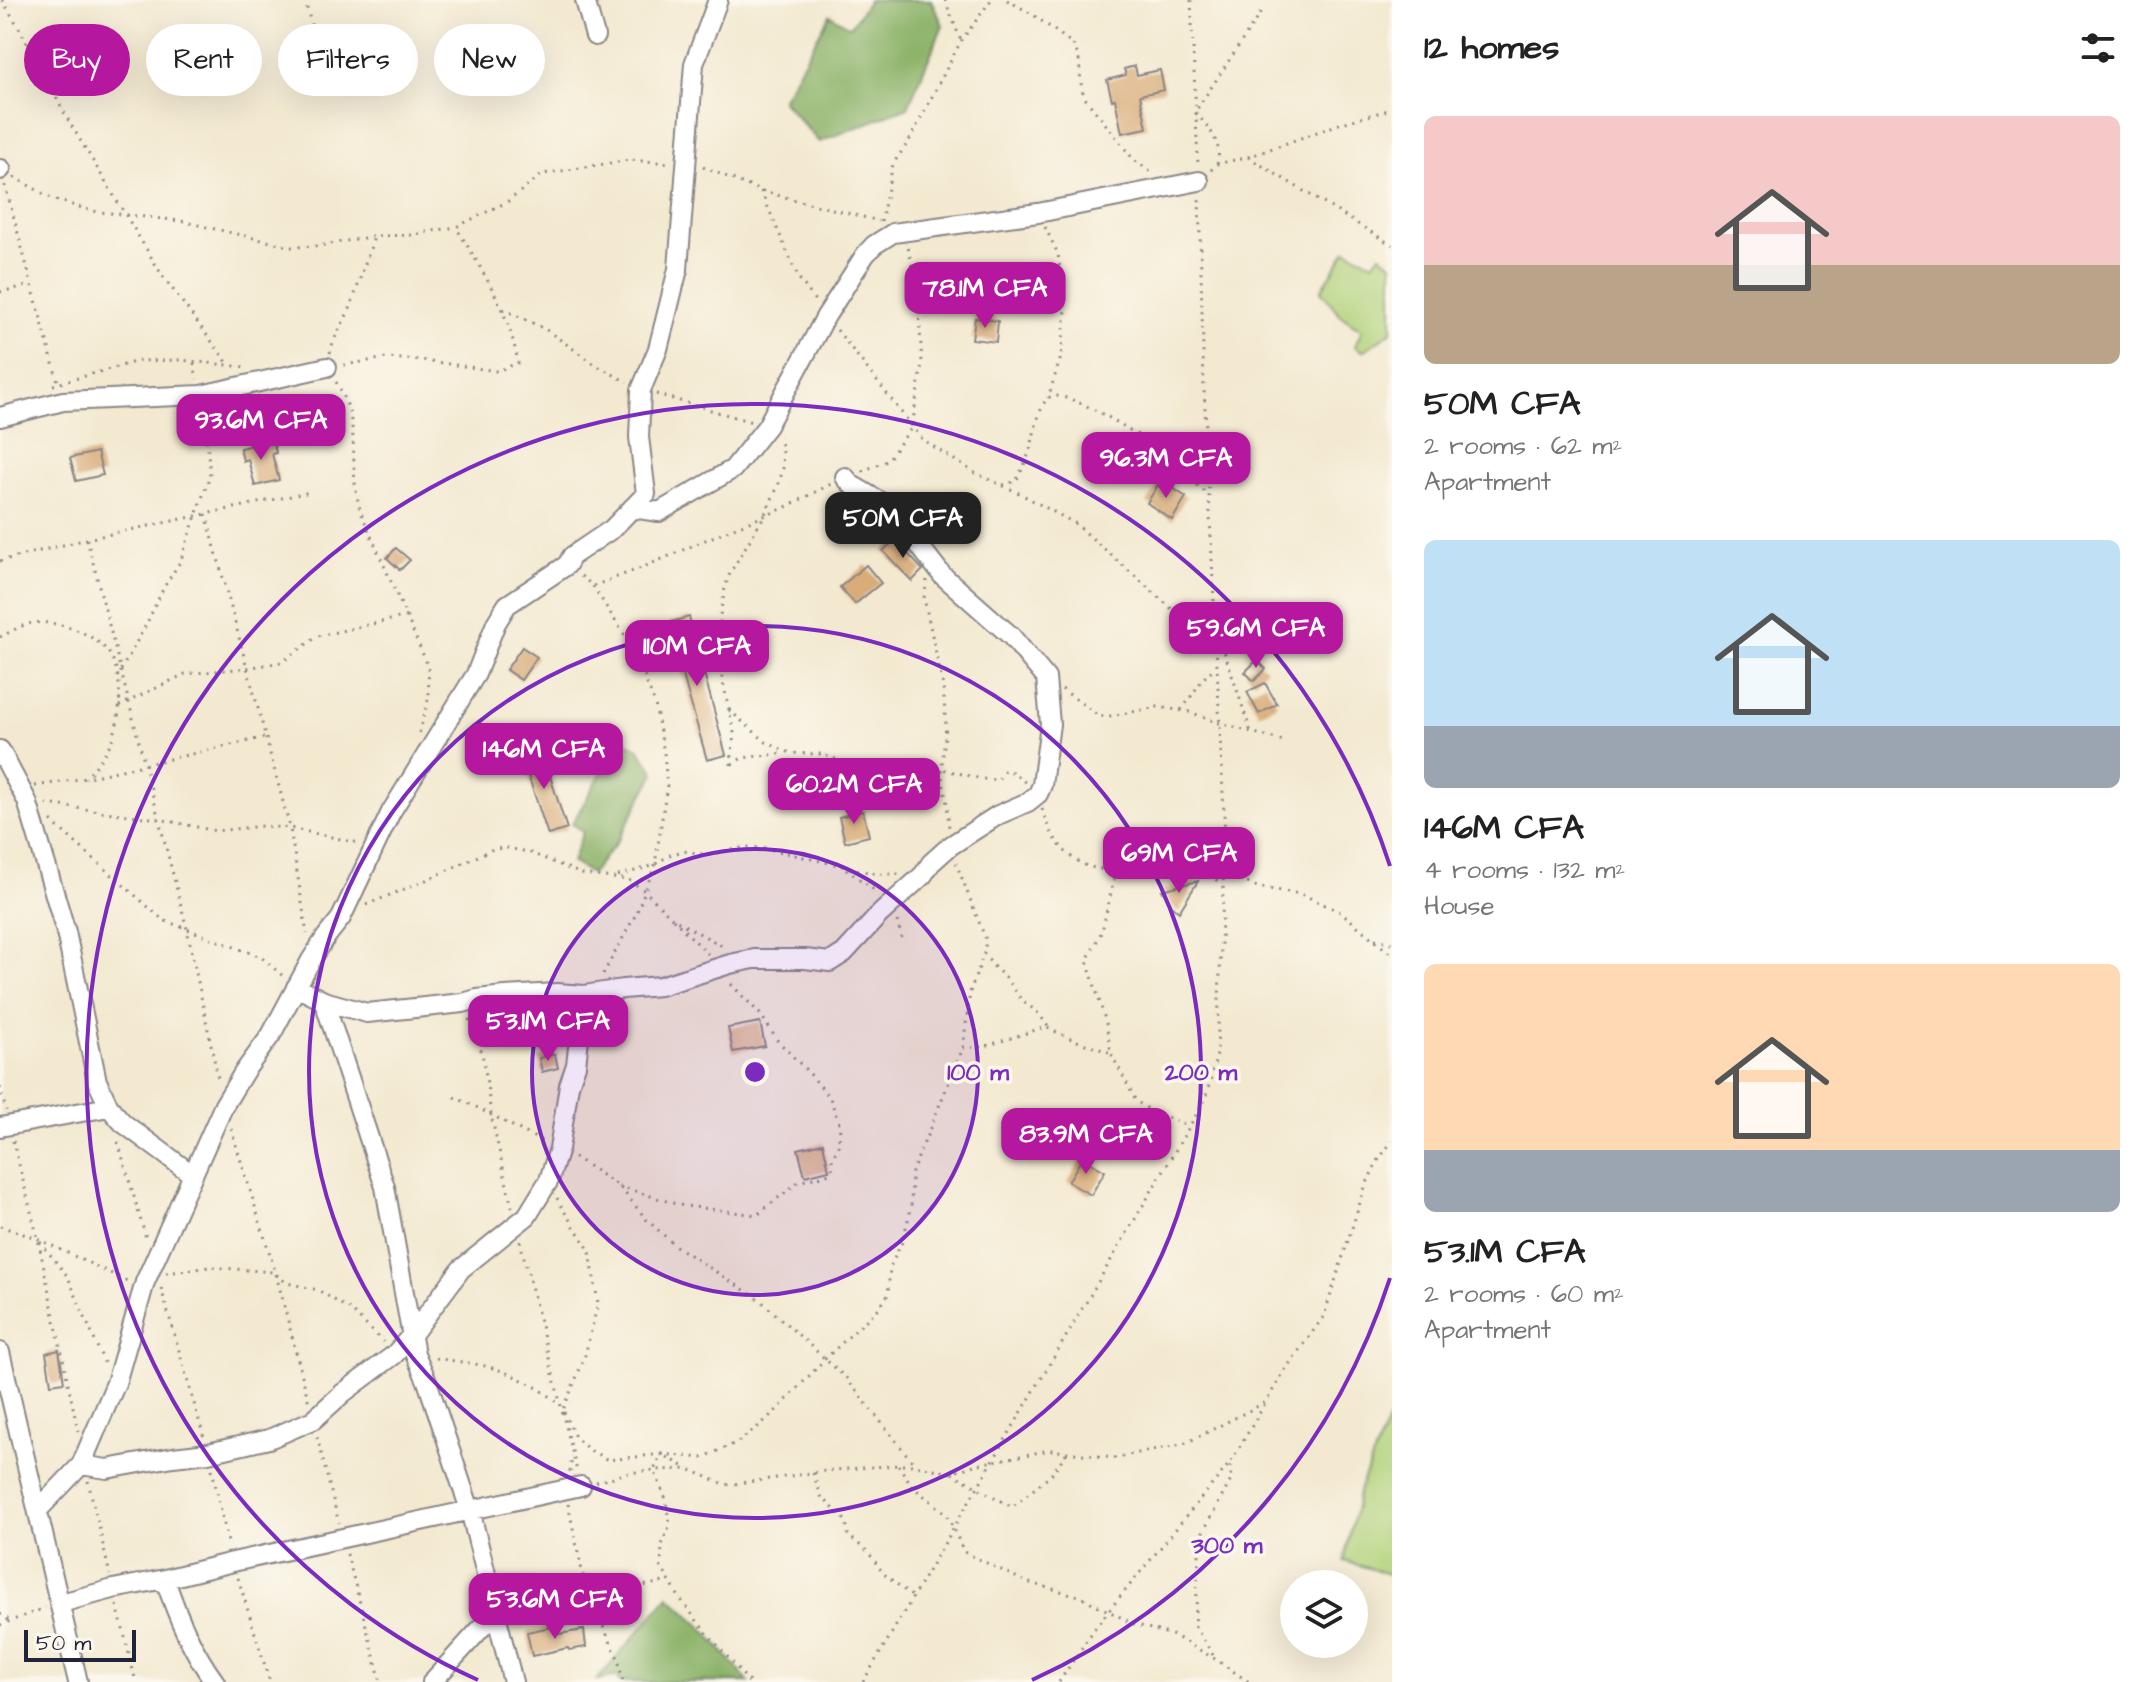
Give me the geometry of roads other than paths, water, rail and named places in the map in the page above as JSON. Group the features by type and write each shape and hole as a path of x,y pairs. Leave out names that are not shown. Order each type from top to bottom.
{"street":[{"path":"585,0 595,36"},
{"path":"39,1509 81,1465 116,1383 145,1282 224,1105 271,1035 311,960 341,918 391,812 476,674 496,623 507,605 567,565 572,556 612,529 646,494 639,437 641,390 658,349 678,269 694,64 718,0"},
{"path":"632,508 659,512 733,469 767,426 826,316 887,227 1038,213 1199,181"},
{"path":"0,417 60,392 201,395 327,367"},
{"path":"296,987 324,1001 367,1013 505,996 584,995 660,986 754,959 830,962 844,953 950,846 1038,794 1042,785 1050,724 1046,678 1011,636 942,575 879,501 852,485 845,477"},
{"path":"0,750 23,795 66,932 97,1081 109,1107 123,1123 193,1175"},
{"path":"81,1465 107,1469 208,1453 269,1439 313,1420 394,1355 413,1345 461,1269 527,1216 549,1180 559,1149 569,1085 576,1065 584,995"},
{"path":"324,1001 385,1187 413,1345 470,1510 513,1682"},
{"path":"5,1126 109,1107"},
{"path":"0,1352 78,1682"},
{"path":"61,1603 575,1487"},
{"path":"165,1579 176,1612 202,1664 215,1682"},
{"path":"432,1682 495,1613"}]}
